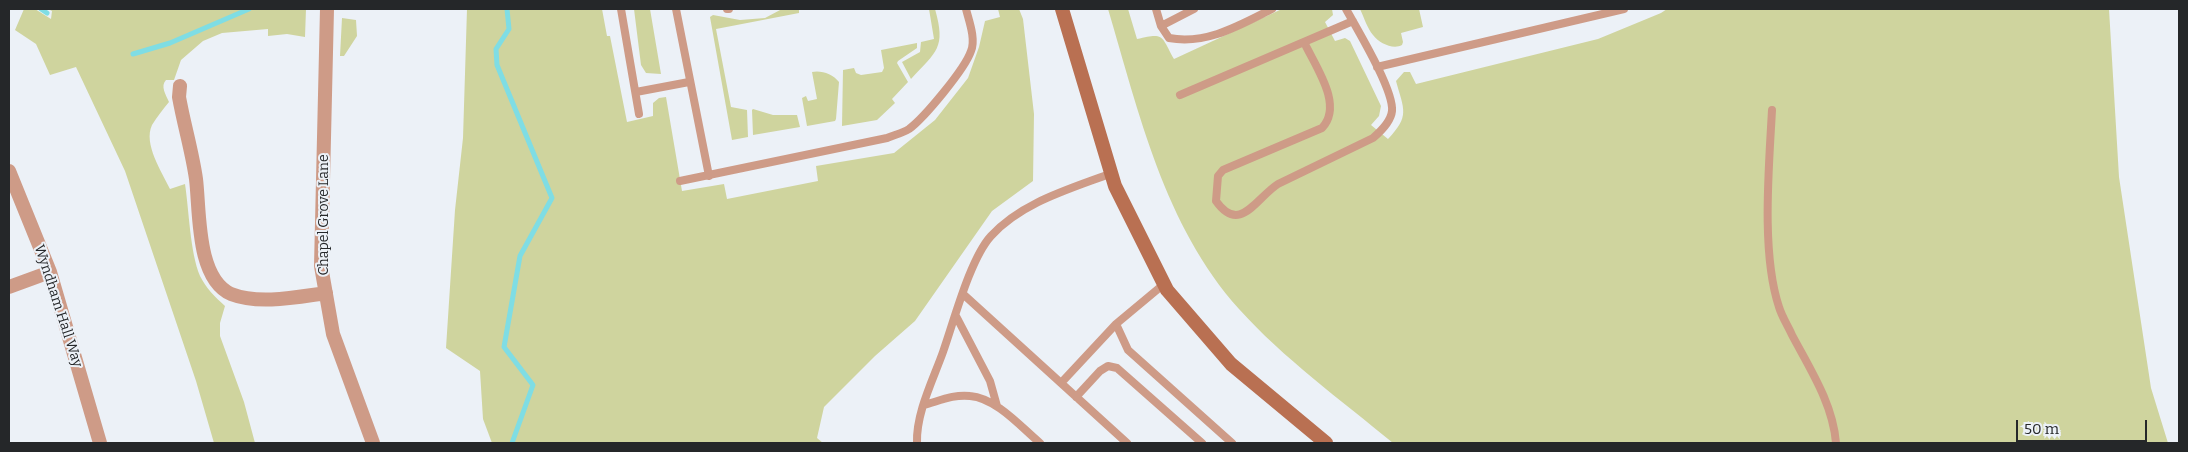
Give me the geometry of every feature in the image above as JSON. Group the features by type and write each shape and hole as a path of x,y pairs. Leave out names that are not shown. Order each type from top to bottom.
{"main road":[{"path":"1062,9 1115,186 1164,284 1231,364 1326,443"}],"street":[{"name":"Chapel Grove Lane","path":"327,9 321,266 333,334 373,443"},
{"path":"180,86 179,97 196,179 206,261 216,281 232,294 252,298 267,299 326,293"},
{"name":"Wyndham Hall Way","path":"9,171 50,272 100,443"},
{"path":"9,287 50,272"}],"lane":[{"path":"621,9 639,114"},
{"path":"676,9 709,176"},
{"path":"680,182 887,138 907,131 926,112 963,65 972,49 971,30 966,9"},
{"path":"1156,9 1161,26 1169,38 1183,40 1213,36 1272,9"},
{"path":"1161,26 1194,9"},
{"path":"1304,42 1327,92 1331,114 1328,122 1322,128 1223,170 1218,176 1216,201 1228,214 1236,216 1250,210 1267,191 1278,184 1372,138 1382,131 1392,112 1390,94 1346,9"},
{"path":"1377,67 1624,9"},
{"path":"1180,95 1353,21"},
{"path":"636,92 689,82"},
{"path":"1772,110 1768,200 1773,283 1780,310 1825,399 1834,424 1836,443"},
{"path":"917,443 916,432 924,405 974,262 990,237 1008,220 1042,200 1112,173"},
{"path":"1061,383 1116,324 1164,284"},
{"path":"963,294 1127,443"},
{"path":"956,316 990,381 998,406"},
{"path":"1116,324 1128,350 1232,443"},
{"path":"1076,397 1100,371 1108,366 1117,368 1202,443"},
{"path":"924,405 952,397 971,396 998,406 1040,443"}],"green space":[{"path":"24,9 35,9 51,19 52,11 48,9 306,9 305,37 287,34 268,36 268,29 222,33 203,41 181,60 174,80 166,80 164,82 164,91 169,102 152,125 150,133 150,141 155,158 170,189 185,184 192,243 197,266 205,284 225,306 220,323 220,336 244,402 255,443 214,443 196,381 125,171 76,67 50,75 36,44 15,30"},
{"path":"467,9 602,9 607,36 610,36 627,122 653,116 653,103 659,98 666,97 682,191 724,184 727,199 818,181 816,166 894,153 935,120 968,78 979,47 985,21 1000,17 998,9 1019,9 1023,19 1034,114 1033,181 992,211 915,321 875,356 824,407 817,438 823,443 492,443 483,419 480,371 446,348 455,210 463,138"},
{"path":"634,9 650,9 661,74 646,73 641,65"},
{"path":"782,9 799,9 799,13 716,29 731,107 747,110 748,137 732,140 710,17 713,15 740,20 765,18"},
{"path":"929,9 935,9 940,32 939,41 933,55 911,79 902,62 920,52 921,42 934,39"},
{"path":"1108,9 1128,9 1137,39 1158,36 1167,45 1174,59 1282,9 1332,9 1333,15 1325,22 1335,41 1345,38 1350,41 1381,106 1379,116 1371,125 1388,139 1400,124 1402,118 1403,106 1396,81 1404,72 1410,72 1416,84 1598,39 1667,9 2109,9 2119,177 2151,388 2168,443 1393,443 1274,345 1239,309 1213,276 1191,241 1157,167 1143,127"},
{"path":"1360,9 1419,9 1423,27 1401,33 1402,45 1390,46 1382,43 1373,35"},
{"path":"342,18 356,20 357,36 344,56 340,56"},
{"path":"917,43 917,48 897,63 908,82 892,99 895,103 877,120 842,126 843,70 854,68 856,73 861,75 882,72 884,68 881,50"},
{"path":"812,72 827,73 839,82 836,119 835,121 807,126 802,98 806,96 808,101 817,99"},
{"path":"753,109 773,115 797,115 800,127 753,135"}],"waterway":[{"path":"41,9 47,13"},
{"path":"133,54 170,43 249,9"},
{"path":"507,9 509,29 496,49 497,65 552,198 520,256 504,347 533,385 512,443"}]}
